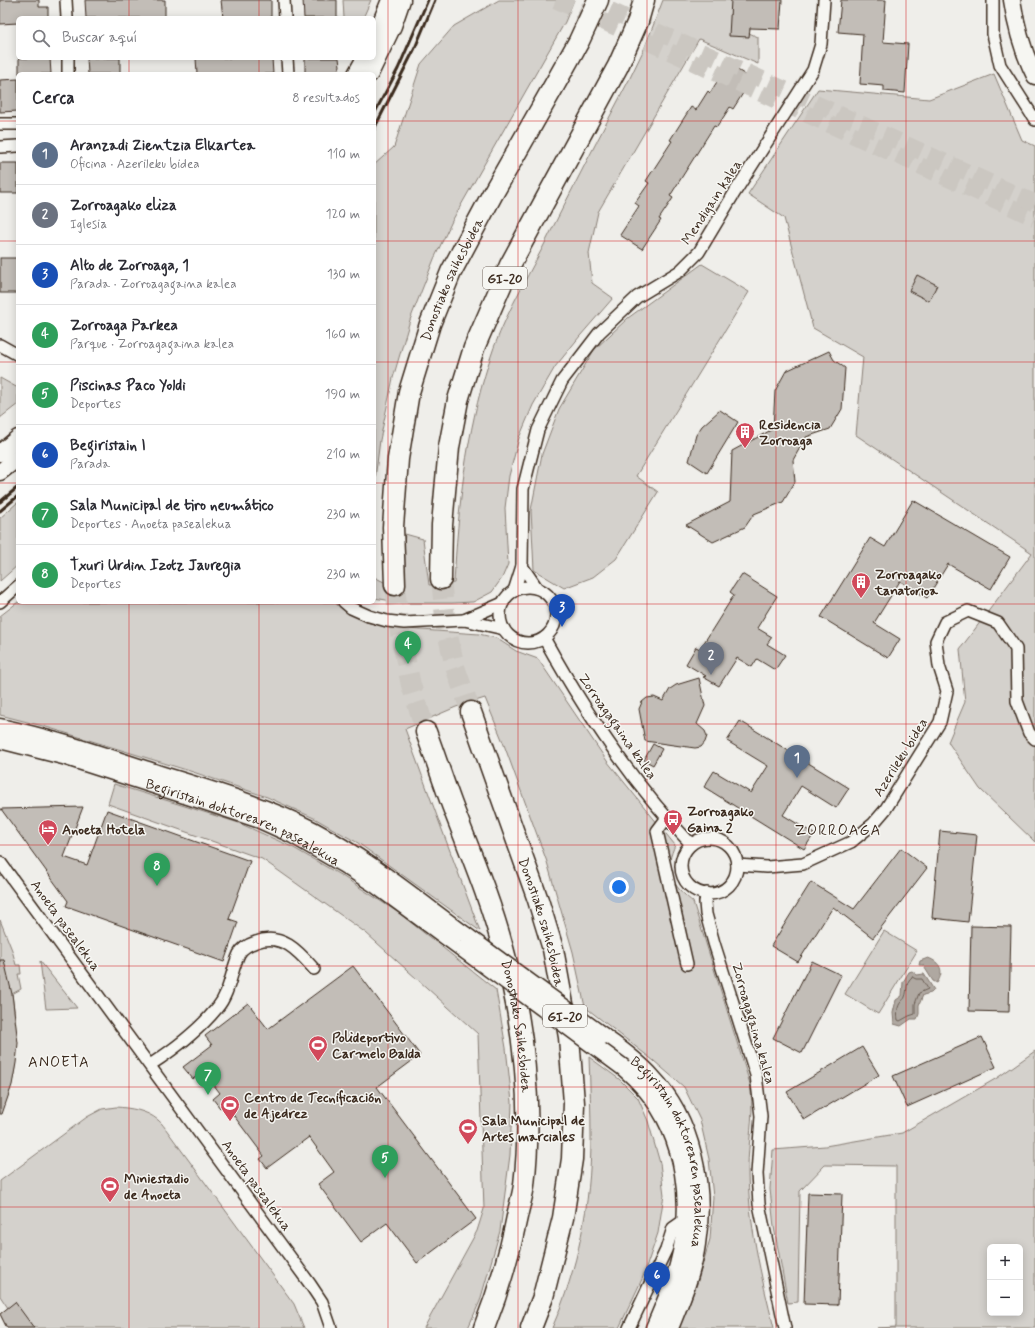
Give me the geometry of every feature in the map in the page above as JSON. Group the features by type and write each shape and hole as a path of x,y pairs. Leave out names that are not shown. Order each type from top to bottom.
{"highway":[{"name":"Donostiako saihesbidea","path":"395,585 393,527 398,459 410,392 430,324 451,272 492,195 579,41 598,0"},
{"name":"GI-20","path":"440,579 442,525 449,447 458,400 474,348 510,265 618,66 638,21 644,0"},
{"name":"Donostiako saihesbidea","path":"471,712 544,919 553,949 569,1037 574,1103 572,1159 563,1218 543,1297 531,1328"},
{"name":"Donostiako Saihesbidea","path":"426,732 482,882 503,948 519,1017 525,1080 527,1137 524,1186 512,1242 498,1292 484,1328"}],"main road":[{"path":"376,34 390,0"},
{"path":"371,72 393,26 402,0"},
{"path":"1012,0 1015,20 1021,41 1028,62 1035,76"},
{"path":"357,72 364,60"},
{"path":"0,453 16,440"},
{"path":"0,472 16,460"},
{"name":"Begiristain doktorearen pasealekua","path":"0,726 68,744 229,796 299,823 350,852 624,1068 643,1086 659,1107 673,1138 681,1162 684,1182 686,1219 683,1243 678,1266 670,1290 654,1328"},
{"name":"Begiristain doktorearen pasealekua","path":"0,740 63,756 203,801 260,820 293,835 344,864 464,942 603,1036 632,1058 652,1076 670,1099 679,1116 694,1159 699,1186 700,1220 697,1245 692,1269 670,1328"}],"street":[{"path":"66,0 67,16"},
{"path":"284,0 285,16"},
{"name":"Mendigain kalea","path":"514,591 522,566 523,489 538,430 562,381 599,333 637,297 680,271 699,252 735,192 814,70 821,44 824,0"},
{"path":"993,0 993,34 1000,65 1035,120"},
{"path":"68,60 68,72"},
{"path":"287,60 288,72"},
{"path":"0,124 16,124"},
{"path":"0,147 16,146"},
{"path":"0,345 16,354"},
{"path":"522,566 537,588"},
{"path":"0,602 16,588"},
{"path":"521,588 537,588 545,592 554,605 556,614 555,624 544,638 536,642 521,642 509,635 504,629 500,616 503,603 507,596 514,591 521,588"},
{"path":"464,620 503,603"},
{"path":"346,604 351,608 369,616 404,624 464,620 504,629"},
{"name":"Azerileku bidea","path":"737,866 767,867 803,864 851,842 873,824 885,810 940,722 947,692 939,666 936,641 945,622 968,611 998,623 1016,649 1017,701 1029,733 1035,739"},
{"name":"Zorroagagaina kalea","path":"544,638 585,709 631,774 666,819 691,844"},
{"path":"666,819 657,831 687,964"},
{"path":"707,838 716,839 731,849 737,866 733,880 728,886 714,893 707,893 699,892 692,888 682,874 681,866 682,858 691,844 707,838"},
{"name":"Anoeta pasealekua","path":"0,862 310,1284 322,1302 331,1328"},
{"name":"Zorroagagaina kalea","path":"707,893 706,914 756,1075 761,1116 757,1174 758,1204 785,1328"},
{"path":"150,1065 170,1052 206,1020 218,1006 228,988 240,953 250,944 262,939 284,941 299,952 314,969"},
{"path":"630,1328 666,1250 673,1228 686,1219"}],"shaded area":[{"path":"343,0 371,0 364,16 344,16"},
{"path":"499,0 574,0 565,22 452,221 434,259 410,320 393,378 380,440 376,471 376,163 394,147 421,64 454,26"},
{"path":"663,0 735,0 733,26 758,37 758,64 699,39 598,212 589,253 592,283 613,298 555,367 533,405 519,438 509,476 505,508 508,564 502,578 492,592 473,602 404,603 376,598 376,578 388,584 400,584 405,534 423,539 429,585 454,583 464,471 474,416 494,347 513,303 645,47"},
{"path":"994,74 1022,140 1035,146 1035,842 980,789 948,742 965,702 960,649 1032,553 856,435 863,357 813,328 784,218 748,194 818,89 929,99"},
{"path":"702,264 749,292 636,476 658,492 616,559 593,577 564,588 534,570 531,510 542,454 559,409 594,350 628,318"},
{"path":"0,378 16,387 16,406 0,418"},
{"path":"16,504 16,567 0,581 0,518"},
{"path":"16,604 336,604 343,610 366,622 392,628 479,634 496,638 516,651 538,659 607,761 675,845 671,854 670,873 679,889 693,902 750,1087 752,1111 748,1168 750,1208 760,1269 774,1328 679,1328 697,1284 710,1239 713,1197 709,1159 700,1120 684,1087 654,1061 585,1007 573,952 547,862 503,742 485,698 456,707 405,729 480,931 358,843 314,818 267,797 193,772 43,726 0,715 0,616"},
{"path":"114,784 239,823 292,847 342,876 399,913 496,990 506,1048 512,1102 510,1155 500,1231 480,1301 468,1328 424,1328 477,1231 484,1209 478,1034 366,933 262,859 108,804"},
{"path":"0,920 12,950 16,965 20,965 21,974 18,974 21,989 12,994 16,1025 15,1070 7,1099 0,1114"},
{"path":"884,931 917,951 878,1014 845,994"},
{"path":"40,961 77,1008 46,1009"},
{"path":"1035,1051 1035,1328 877,1328 896,1327 896,1166 825,1165 800,1191 798,1302 788,1303 774,1227 770,1189 773,1150 825,1146 902,1133 997,1078"},
{"path":"589,1057 619,1079 638,1098 648,1121 660,1163 664,1195 658,1233 643,1277 619,1328 552,1328 569,1283 576,1259 586,1211 589,1187 591,1139"},
{"name":"Miniestadio de Anoeta","path":"116,1107 143,1112 162,1124 294,1304 304,1328 7,1328 0,1314 8,1308 0,1296 0,1181 87,1117 102,1109"}],"water":[{"path":"928,958 936,962 940,968 941,975 937,983 933,981 923,965 919,965 920,961"},
{"path":"912,971 917,975 924,974 934,990 931,993 923,995 919,1005 919,1014 917,1019 911,1019 901,1026 894,1024 893,1013 896,1000 902,996 903,982 909,972"}],"building":[{"path":"0,0 39,0 39,7 48,7 48,16 16,16 16,23 0,24"},
{"path":"85,0 165,0 165,16 86,16"},
{"path":"221,0 271,0 271,16 223,16"},
{"path":"303,0 337,0 337,16 304,16"},
{"path":"731,0 782,0 780,29 750,28 749,37 729,36"},
{"path":"841,0 886,0 883,42 908,44 905,93 884,91 884,86 860,84 863,34 838,32"},
{"path":"19,60 50,60 51,72 19,72"},
{"path":"87,60 120,60 120,72 88,72"},
{"path":"196,60 272,60 273,72 197,72"},
{"path":"305,60 339,60 340,66 337,72 305,72"},
{"path":"728,64 752,79 733,109 730,107 717,127 714,126 670,196 673,198 642,249 620,235 639,206 635,203 649,183 646,181 672,141 670,140 691,107 696,110 708,91 710,93"},
{"path":"16,79 16,111 0,112 0,80"},
{"path":"0,163 16,163 16,193 0,193"},
{"path":"0,258 16,258 16,293 0,293"},
{"path":"917,275 937,285 929,301 909,291"},
{"name":"Residencia Zorroaga","path":"829,351 834,360 845,368 842,409 830,429 806,437 793,460 795,482 783,502 754,514 745,527 713,542 686,525 730,502 732,451 773,429 775,391 786,371"},
{"path":"720,410 738,422 707,473 689,461 696,435 702,426"},
{"path":"913,500 1010,557 991,589 948,564 927,598 900,581 874,623 900,639 888,658 821,617 870,538 885,547"},
{"path":"742,574 777,596 757,628 772,637 767,644 785,655 775,670 757,659 752,667 737,658 719,686 703,677 706,676 686,664 696,647 700,649 734,595 730,592"},
{"path":"699,678 705,706 697,724 705,731 707,736 701,747 695,748 645,741 639,709 642,702 647,698 654,697 663,701 670,689 676,685"},
{"path":"740,721 849,788 836,808 801,786 783,815 814,834 804,849 704,787 714,771 751,793 768,766 727,741"},
{"path":"653,744 662,749 653,765 644,760"},
{"path":"83,807 64,857 87,865 107,810 250,861 229,919 238,922 224,962 66,906 68,901 1,809"},
{"path":"940,831 977,835 968,922 932,918"},
{"path":"901,848 927,868 873,938 833,907 798,962 771,946 811,882 854,909"},
{"path":"971,926 1011,927 1009,1012 969,1011"},
{"path":"0,960 4,960 12,994 18,1043 12,1085 2,1114 0,1114"},
{"path":"812,961 841,975 802,1053 773,1038"},
{"path":"353,966 420,1055 377,1087 476,1219 417,1263 387,1223 361,1242 318,1184 334,1172 309,1137 267,1168 260,1159 264,1156 225,1104 220,1108 213,1099 220,1093 203,1071 193,1079 183,1067 212,1045 205,1036 248,1003 268,1029"},
{"path":"982,1037 996,1067 907,1107 893,1076"},
{"path":"862,1047 879,1075 804,1120 787,1092"},
{"path":"808,1193 842,1194 838,1305 804,1304"},
{"path":"15,1302 34,1328 7,1328 0,1314"}],"tunnel":[{"path":"556,0 1035,218"},
{"path":"587,0 1035,203"},
{"path":"441,579 446,627 455,667 471,712"},
{"path":"395,585 400,633 411,685 426,732"}],"railway":[{"path":"376,110 398,69 428,0"},
{"path":"376,125 415,48 435,0"},
{"path":"0,502 16,489"},
{"path":"0,511 16,498"}],"place":[{"name":"Residencia Zorroaga","path":"745,449"},
{"name":"Zorroagako tanatorioa","path":"861,599"},
{"name":"Alto de Zorroaga, 1","path":"562,627"},
{"name":"Zorroaga Parkea","path":"408,664"},
{"name":"Zorroagako eliza","path":"711,675"},
{"name":"Aranzadi Zientzia Elkartea","path":"797,778"},
{"name":"Zorroagako Gaina 2","path":"673,836"},
{"name":"Anoeta Hotela","path":"48,846"},
{"name":"Txuri Urdin Izotz Jauregia","path":"157,886"},
{"name":"Polideportivo Carmelo Balda","path":"318,1062"},
{"name":"Sala Municipal de tiro neumático","path":"208,1095"},
{"name":"Centro de Tecnificación de Ajedrez","path":"230,1122"},
{"name":"Sala Municipal de Artes marciales","path":"468,1145"},
{"name":"Piscinas Paco Yoldi","path":"385,1178"},
{"name":"Miniestadio de Anoeta","path":"110,1203"},
{"name":"Begiristain I","path":"657,1295"}],"district":[{"name":"ZORROAGA","path":"838,830"},
{"name":"ANOETA","path":"59,1062"}]}
